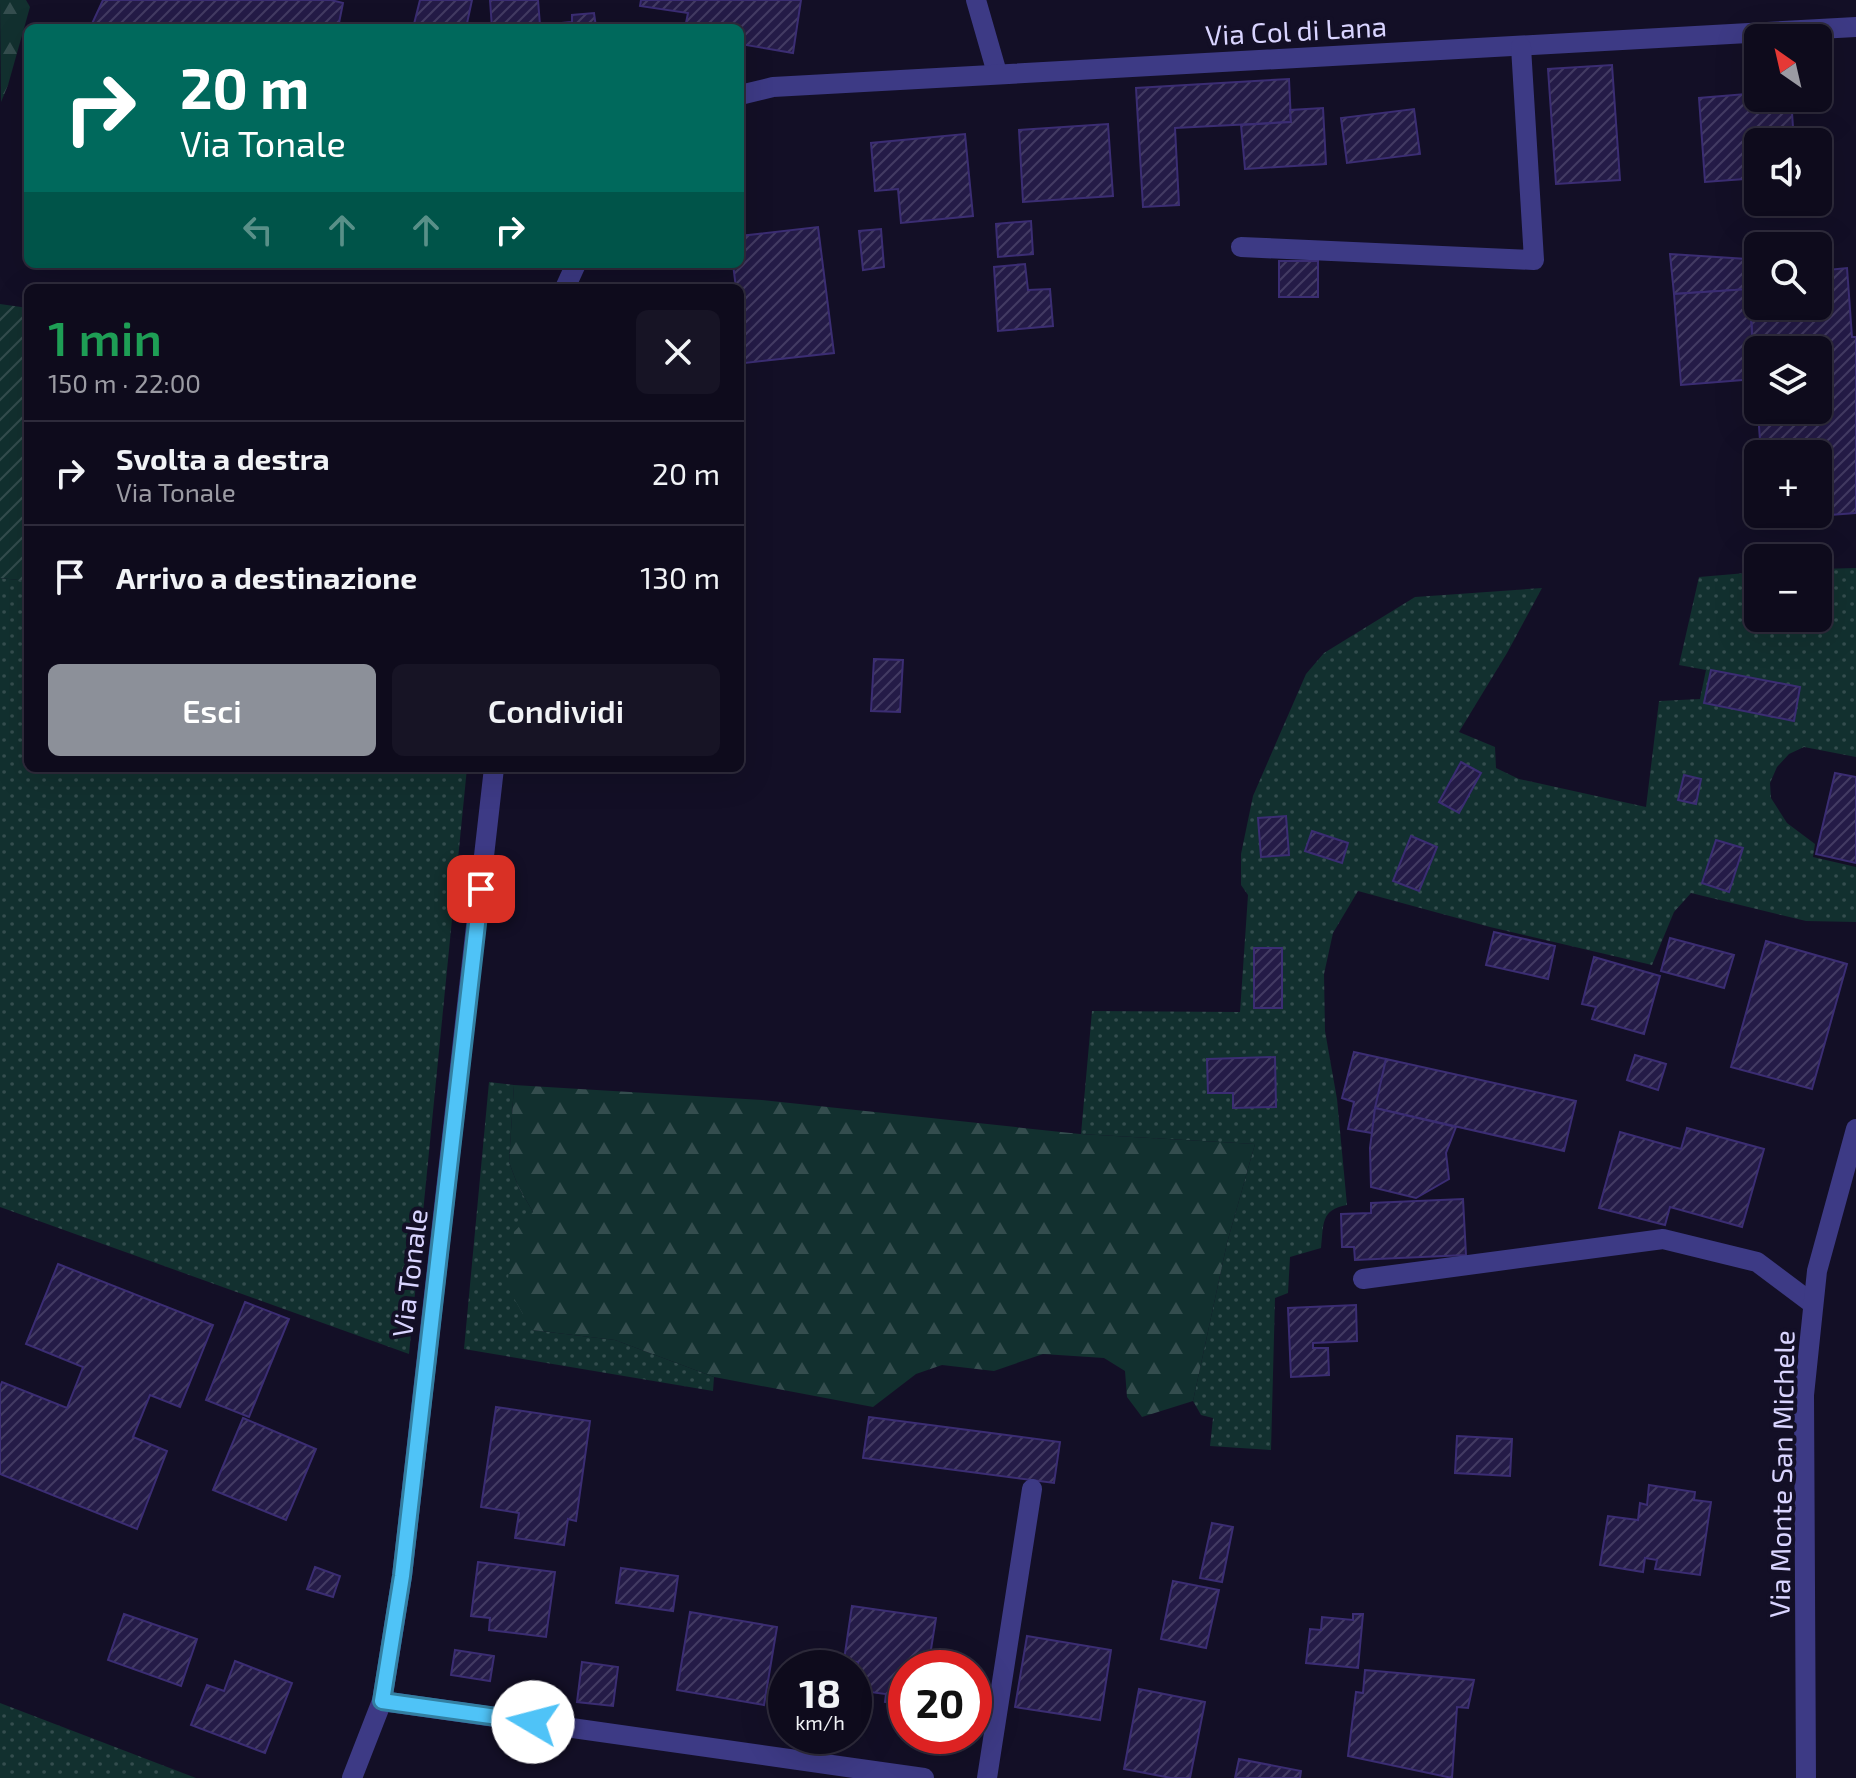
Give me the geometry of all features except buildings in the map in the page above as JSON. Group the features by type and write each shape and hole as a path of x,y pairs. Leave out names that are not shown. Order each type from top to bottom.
{"street":[{"path":"976,0 997,73"},
{"name":"Via Col di Lana","path":"744,94 773,87 997,73 1856,27"},
{"path":"1241,247 1534,260 1521,47"},
{"name":"Via Tonale","path":"352,1778 382,1701 402,1576 494,772"},
{"name":"Via Monte San Michele","path":"1806,1778 1804,1395 1817,1271 1856,1129"},
{"path":"1363,1279 1663,1239 1757,1262 1813,1304"},
{"path":"987,1778 1032,1489"},
{"path":"382,1701 924,1778"}],"green space":[{"path":"0,0 26,0 30,7 1,102"},
{"path":"0,304 24,307 24,581 0,578"},
{"path":"1856,568 1856,757 1804,747 1789,754 1777,767 1770,783 1771,798 1787,823 1815,844 1813,857 1856,867 1856,922 1806,921 1691,893 1674,912 1652,965 1490,927 1358,891 1333,933 1324,974 1325,1031 1337,1099 1347,1205 1328,1214 1323,1225 1321,1248 1290,1257 1288,1293 1275,1298 1271,1450 1210,1446 1213,1418 1201,1415 1193,1401 1227,1243 1255,1144 1081,1134 1092,1011 1240,1012 1248,895 1241,885 1241,854 1253,796 1306,674 1324,653 1415,597 1542,588 1459,732 1495,747 1496,768 1519,779 1646,807 1659,701 1700,699 1706,670 1679,665 1699,577 1744,573 1744,632 1832,632 1832,569"},
{"path":"0,578 24,581 24,772 467,772 409,1354 0,1207"},
{"path":"489,1082 514,1085 509,1162 533,1212 532,1330 615,1340 714,1377 713,1391 464,1349"},
{"path":"514,1085 762,1100 1080,1134 1255,1144 1227,1243 1193,1401 1142,1417 1127,1397 1125,1371 1104,1358 1043,1354 994,1371 942,1365 916,1374 873,1407 714,1377 615,1340 532,1330 507,1286 514,1232 533,1212 509,1162"},
{"path":"0,1703 196,1778 0,1778"}],"route":[{"path":"481,889 402,1576 382,1701 533,1722"}]}
